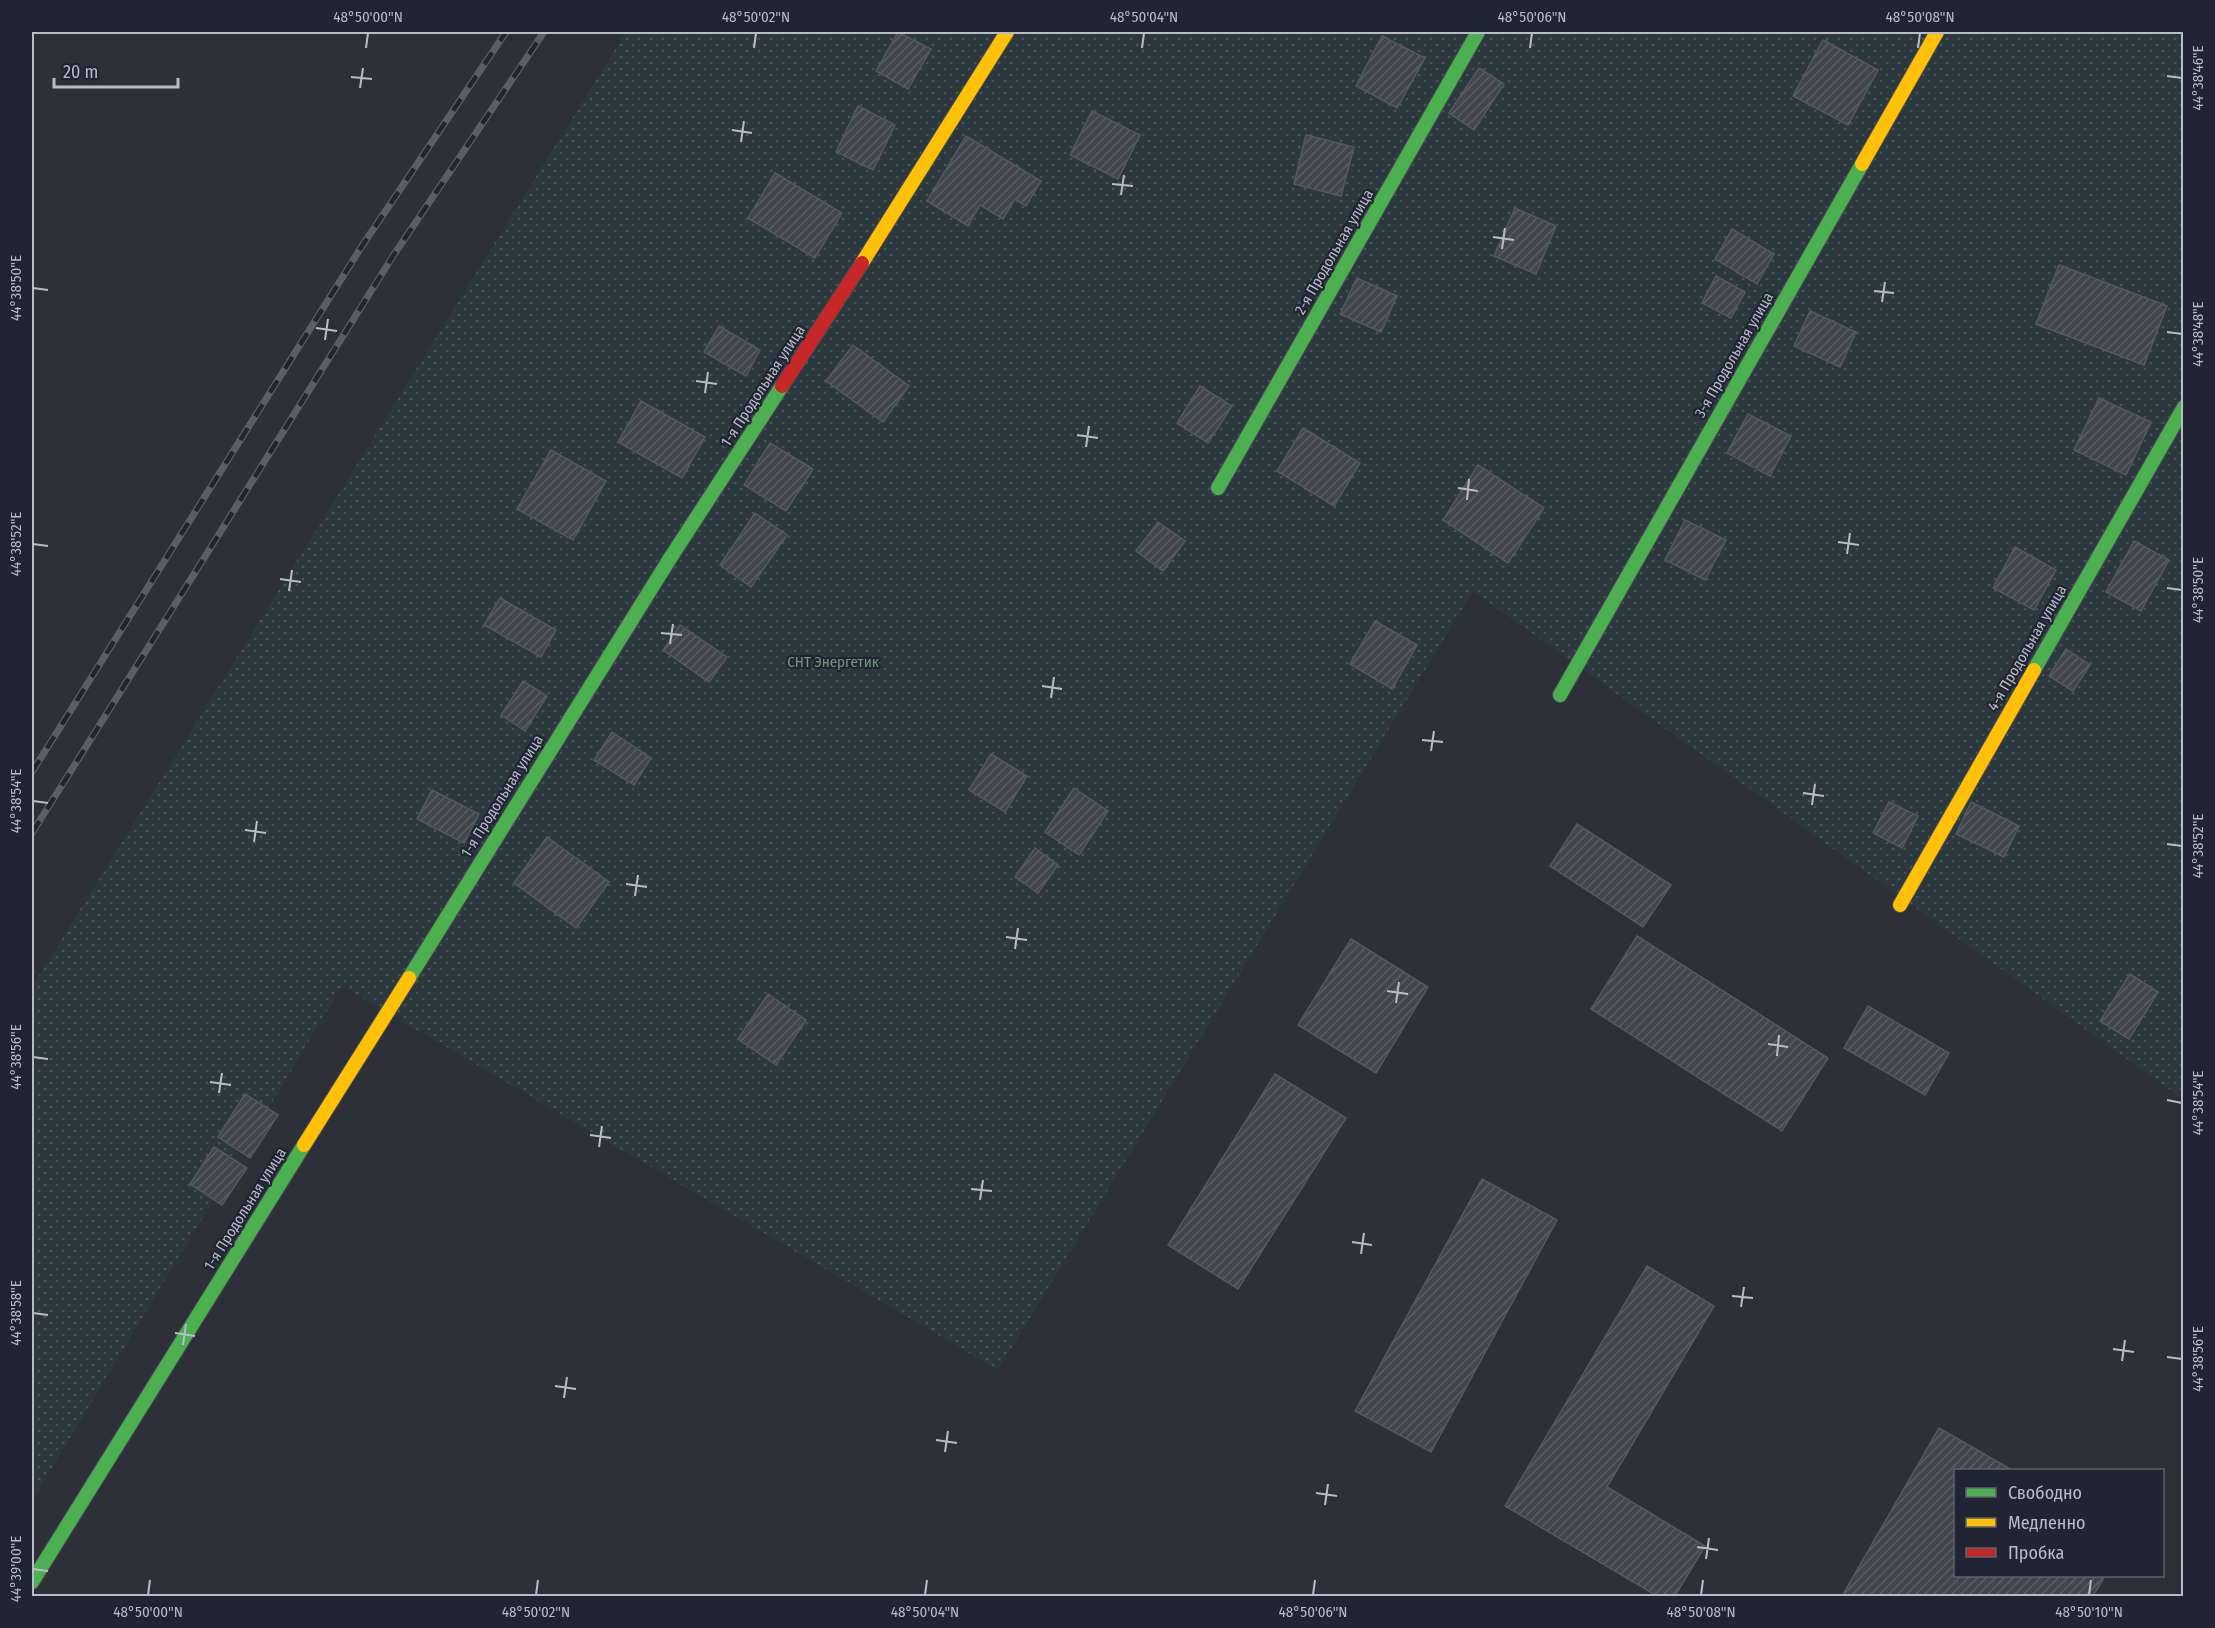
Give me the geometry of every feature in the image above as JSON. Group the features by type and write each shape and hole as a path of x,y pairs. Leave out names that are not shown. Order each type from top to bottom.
{"street":[{"name":"1-я Продольная улица","path":"32,1582 669,560 861,265 1006,32"},
{"name":"2-я Продольная улица","path":"1218,488 1478,32"},
{"name":"3-я Продольная улица","path":"1560,695 1938,32"},
{"name":"4-я Продольная улица","path":"1900,906 2184,407"}],"green space":[{"name":"СНТ Энергетик","path":"626,32 2183,32 2183,1099 1473,591 998,1370 342,986 32,1501 32,987"}],"building":[{"path":"898,32 931,49 908,89 876,71"},
{"path":"1382,36 1425,58 1397,108 1356,86"},
{"path":"1823,40 1878,70 1848,125 1793,96"},
{"path":"1479,68 1504,84 1474,130 1449,113"},
{"path":"858,106 895,125 873,170 836,152"},
{"path":"1092,111 1140,135 1118,179 1070,155"},
{"path":"1306,135 1354,147 1341,196 1294,184"},
{"path":"966,136 1041,181 1026,206 1015,199 1003,219 980,205 968,226 927,201"},
{"path":"775,173 842,213 815,258 748,218"},
{"path":"1515,208 1556,226 1536,274 1494,256"},
{"path":"1732,229 1774,254 1757,284 1715,259"},
{"path":"2059,265 2167,306 2144,365 2036,324"},
{"path":"1716,276 1745,292 1731,318 1702,303"},
{"path":"1357,278 1397,296 1381,332 1340,314"},
{"path":"1810,311 1856,332 1840,367 1794,346"},
{"path":"719,326 760,350 746,376 704,352"},
{"path":"853,345 909,386 883,422 826,381"},
{"path":"1200,386 1232,406 1208,443 1177,423"},
{"path":"2099,398 2151,422 2126,475 2074,450"},
{"path":"641,401 705,437 682,478 618,442"},
{"path":"1748,414 1791,436 1770,476 1727,453"},
{"path":"1303,428 1360,463 1334,506 1277,471"},
{"path":"770,443 813,469 786,511 744,485"},
{"path":"551,450 606,481 573,540 517,509"},
{"path":"1478,465 1544,508 1508,563 1443,520"},
{"path":"755,513 787,535 751,587 720,565"},
{"path":"1685,520 1726,540 1705,580 1665,560"},
{"path":"1158,522 1185,541 1163,571 1136,551"},
{"path":"2134,541 2169,560 2141,611 2106,592"},
{"path":"2015,547 2056,570 2034,610 1993,588"},
{"path":"500,598 556,630 541,657 484,625"},
{"path":"1375,621 1417,645 1392,689 1350,664"},
{"path":"680,625 727,657 709,682 663,650"},
{"path":"2066,649 2090,665 2073,691 2049,676"},
{"path":"523,681 547,696 525,731 501,715"},
{"path":"612,732 651,758 634,785 594,760"},
{"path":"991,754 1027,776 1005,812 969,790"},
{"path":"1074,788 1108,811 1079,855 1045,832"},
{"path":"432,790 479,814 464,843 417,819"},
{"path":"1889,802 1918,816 1902,848 1873,833"},
{"path":"1971,802 2019,826 2004,857 1956,834"},
{"path":"1577,824 1671,885 1643,927 1550,866"},
{"path":"547,837 609,882 576,928 514,883"},
{"path":"1035,848 1058,865 1038,893 1015,877"},
{"path":"1637,936 1828,1058 1782,1131 1591,1009"},
{"path":"1351,939 1428,987 1376,1073 1298,1025"},
{"path":"2130,974 2158,992 2129,1039 2100,1021"},
{"path":"768,994 806,1020 776,1065 738,1039"},
{"path":"1868,1006 1949,1053 1925,1095 1844,1048"},
{"path":"1275,1074 1346,1118 1238,1289 1168,1245"},
{"path":"245,1094 278,1115 250,1158 218,1137"},
{"path":"214,1147 247,1168 222,1205 190,1184"},
{"path":"1482,1179 1557,1220 1431,1452 1355,1411"},
{"path":"1647,1266 1714,1306 1607,1487 1705,1546 1675,1596 1657,1596 1505,1506"},
{"path":"1939,1428 2010,1469 1954,1469 1954,1577 2104,1577 2093,1596 1842,1596"}],"railway":[{"path":"32,772 362,246 506,32"},
{"path":"32,833 393,256 544,32"}],"traffic: fast":[{"path":"1218,488 1478,32"},
{"path":"1560,695 1862,164"},
{"path":"409,978 669,560 782,386"},
{"path":"2034,670 2184,407"},
{"path":"32,1582 304,1145"}],"traffic: slow":[{"path":"862,263 1007,32"},
{"path":"1862,164 1937,32"},
{"path":"1900,905 2034,670"},
{"path":"304,1145 409,978"}],"traffic: jam":[{"path":"782,386 862,263"}]}
